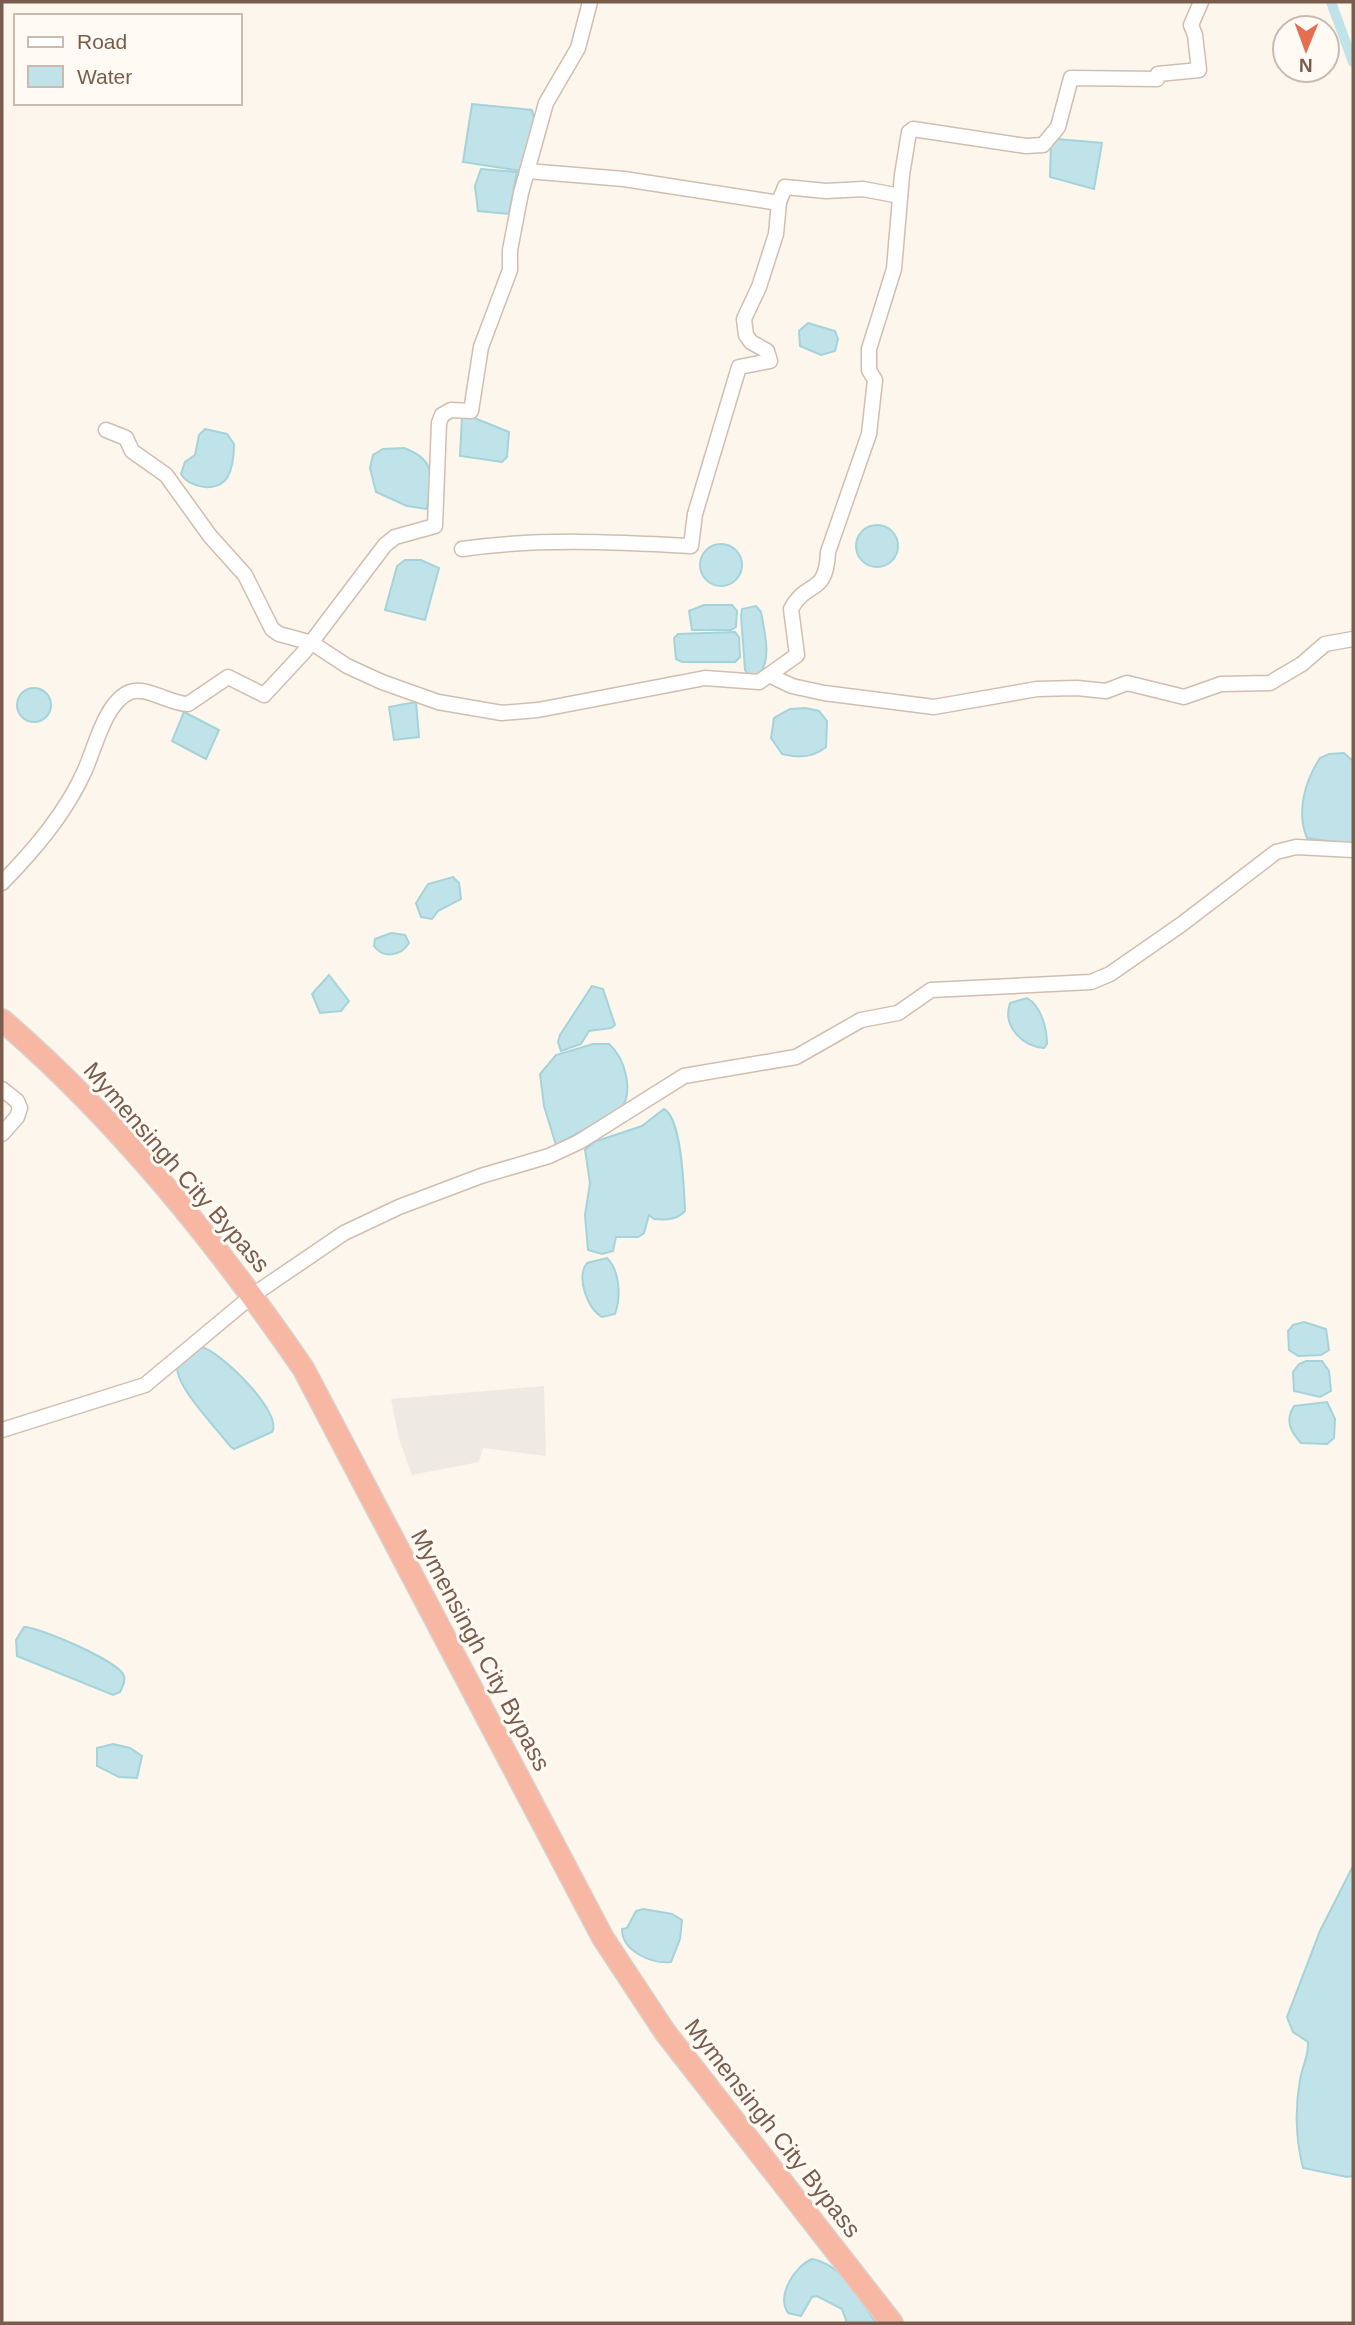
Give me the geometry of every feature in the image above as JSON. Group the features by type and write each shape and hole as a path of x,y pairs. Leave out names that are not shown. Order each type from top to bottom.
{"highway":[{"name":"Mymensingh City Bypass","path":"2,1020 40,1053 104,1117 253,1296 303,1368 603,1938 665,2032 892,2323"}],"street":[{"path":"2,883 30,853 68,802 110,713 126,695 136,691 188,704 228,677 264,695 312,643 385,545 395,537 435,526 439,423 442,415 451,410 471,411 475,400 481,347 510,270 510,250 546,103 578,48 590,2"},
{"path":"106,430 126,438 132,451 166,475 210,536 245,575 272,629 279,634 312,643 347,666 382,682 438,702 492,713 538,710 705,678 759,682 797,655 791,609 802,594 820,585 827,572 828,552 869,434 874,380 869,370 869,349 894,269 909,132 912,129 1043,145 1058,127 1071,78 1157,79 1158,74 1199,70 1195,35 1191,25 1201,2"},
{"path":"527,172 624,179 779,202"},
{"path":"462,549 500,544 691,546 695,514 739,367 770,360 767,351 751,342 746,335 744,319 759,287 776,234 779,202 785,187 826,191 863,189 900,196"},
{"path":"771,676 792,687 934,707 1037,689 1077,688 1106,691 1127,683 1184,697 1221,684 1270,682 1302,664 1325,644 1353,639"},
{"path":"2,1430 145,1385 253,1296 344,1233 399,1207 481,1176 549,1156 579,1142 684,1076 796,1057 861,1020 898,1013 931,990 1091,982 1110,974 1276,852 1296,847 1353,850"},
{"path":"2,1089 17,1101 20,1108 2,1134"}],"shaded area":[{"path":"544,1386 546,1456 483,1448 479,1462 412,1475 399,1439 391,1399"}],"water":[{"path":"472,104 532,110 536,126 522,171 463,162"},
{"path":"1057,139 1102,143 1094,189 1050,177 1051,144"},
{"path":"481,169 517,172 509,214 478,211 475,186"},
{"path":"808,323 835,331 838,339 835,351 821,355 800,346 799,331"},
{"path":"467,415 509,432 507,457 502,462 460,456 462,416"},
{"path":"205,429 227,434 234,444 232,466 227,478 217,486 203,487 190,483 181,474 185,462 195,455 199,435"},
{"path":"404,448 423,459 430,472 427,509 407,506 376,492 370,468 373,455 383,449"},
{"path":"877,525 892,531 898,546 892,561 877,567 862,561 856,546 862,531"},
{"path":"721,544 736,550 742,565 736,580 721,586 706,580 700,565 706,550"},
{"path":"405,560 421,560 439,568 425,620 385,610 397,566"},
{"path":"704,605 732,605 737,611 736,627 731,630 692,630 689,611"},
{"path":"756,606 761,612 766,645 765,662 758,675 748,674 745,670 741,616 742,609"},
{"path":"735,632 739,637 740,657 735,662 682,662 676,659 674,638 678,634"},
{"path":"34,688 46,693 51,705 46,717 34,722 22,717 17,705 22,693"},
{"path":"416,702 419,737 394,740 389,707"},
{"path":"790,709 819,711 827,721 826,747 805,756 782,754 771,738 774,718"},
{"path":"184,712 219,730 206,759 172,741"},
{"path":"1344,753 1353,761 1353,845 1307,838 1302,807 1310,777 1320,758"},
{"path":"453,877 459,883 461,899 438,911 432,919 421,917 416,903 428,884"},
{"path":"391,933 405,935 409,943 397,953 382,953 374,946 375,939"},
{"path":"329,975 349,1001 341,1011 320,1013 312,994"},
{"path":"592,986 603,989 615,1025 589,1031 581,1044 561,1051 558,1042 560,1035"},
{"path":"1027,998 1036,1006 1042,1018 1047,1038 1044,1048 1021,1039 1011,1027 1008,1011 1010,1003"},
{"path":"593,1044 609,1044 615,1050 626,1075 625,1102 621,1109 556,1145 544,1106 540,1074 556,1055"},
{"path":"664,1109 675,1126 678,1140 685,1211 675,1218 667,1219 654,1219 649,1215 644,1233 638,1237 616,1237 613,1251 602,1254 588,1250 585,1215 590,1183 585,1150 594,1142 642,1126"},
{"path":"607,1258 617,1277 618,1300 615,1314 602,1317 588,1300 583,1276 587,1263"},
{"path":"1304,1322 1326,1329 1329,1350 1321,1355 1298,1356 1289,1350 1288,1331 1293,1325"},
{"path":"201,1347 235,1370 260,1398 273,1423 272,1432 234,1449 230,1446 188,1394 178,1373 178,1365"},
{"path":"1322,1361 1329,1371 1331,1391 1320,1397 1294,1391 1293,1372 1299,1364"},
{"path":"1327,1402 1335,1419 1334,1438 1327,1444 1301,1443 1290,1425 1294,1406"},
{"path":"24,1627 62,1639 109,1662 124,1676 120,1692 113,1695 17,1656 16,1640"},
{"path":"113,1744 130,1748 142,1756 137,1778 119,1777 97,1766 97,1748"},
{"path":"1353,1866 1353,2176 1347,2177 1303,2168 1297,2113 1298,2091 1308,2042 1293,2032 1287,2017 1320,1931"},
{"path":"643,1909 672,1914 682,1920 680,1939 671,1962 655,1961 639,1954 632,1950 623,1937 622,1929 627,1928 636,1911"},
{"path":"812,2259 823,2262 842,2275 876,2323 847,2323 842,2309 817,2296 812,2297 801,2316 788,2313 784,2298 789,2282 799,2268"}],"waterway":[{"path":"1331,2 1353,62"}]}
